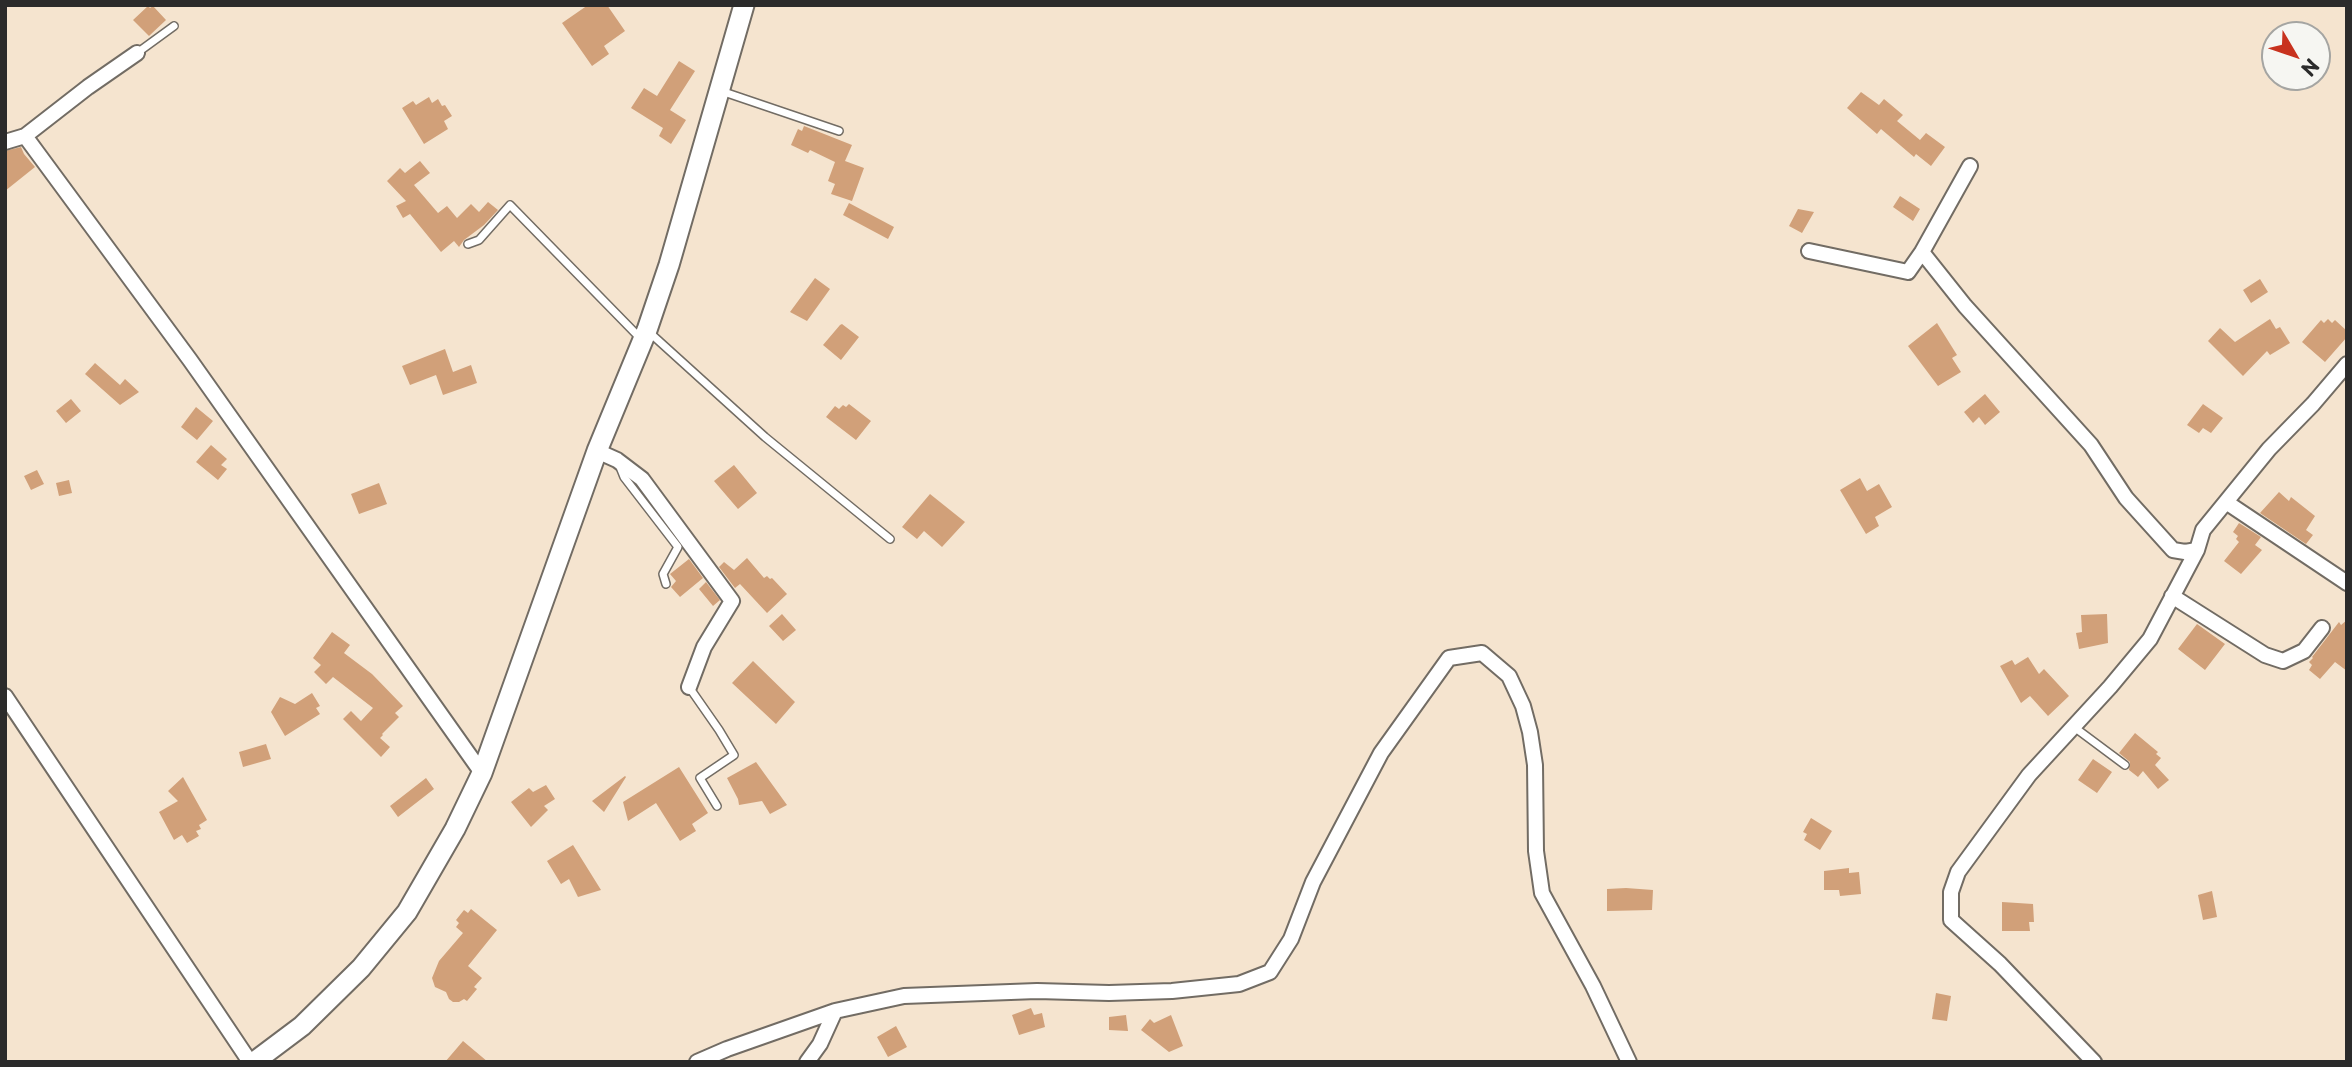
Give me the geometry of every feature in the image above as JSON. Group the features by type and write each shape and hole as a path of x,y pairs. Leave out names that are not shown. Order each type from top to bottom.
{"street":[{"path":"5,696 252,1062 302,1026 361,968 407,912 482,773 597,452 645,335 719,91 741,6"},
{"path":"5,142 25,136 88,87 138,53"},
{"path":"25,136 190,360 482,773"},
{"path":"1809,251 1908,272 1970,166"},
{"path":"1922,252 1965,306 2091,446 2126,498 2174,550 2197,550"},
{"path":"2094,1062 2000,964 1951,920 1951,892 1958,872 2029,775 2150,639 2197,550 2203,530 2269,449 2347,364"},
{"path":"597,452 617,460 642,479 732,601 704,647 689,687"},
{"path":"2226,502 2347,583"},
{"path":"2172,596 2265,655 2283,661 2304,651 2322,628"},
{"path":"697,1062 835,1011 904,996 1037,991 1172,991 1239,984 1270,972 1291,939 1313,881 1381,753 1450,658 1482,653 1509,676 1523,706 1530,732 1535,765 1536,851 1542,893 1593,986 1629,1062"},
{"path":"807,1062 820,1044 835,1011"}],"lane":[{"path":"138,53 174,26"},
{"path":"719,91 839,131"},
{"path":"468,244 479,240 510,205 645,335 890,538"},
{"path":"617,460 624,477 678,547 663,574 666,584"},
{"path":"689,687 733,755 700,778 717,806"},
{"path":"2074,727 2124,765"}],"building":[{"path":"588,5 607,5 625,31 604,46 609,54 592,66 562,23"},
{"path":"148,6 153,6 166,20 149,36 133,20"},
{"path":"679,61 695,71 670,110 686,120 671,144 659,136 663,128 631,108 644,88 657,96"},
{"path":"1861,92 1879,105 1884,99 1903,115 1897,121 1920,140 1926,133 1945,147 1931,166 1916,154 1914,157 1881,129 1877,134 1847,108"},
{"path":"429,97 432,103 438,99 452,116 444,121 448,129 424,144 402,108 413,101 416,105"},
{"path":"804,126 852,145 845,161 864,168 852,201 831,194 835,184 828,181 835,162 810,150 808,153 791,145 798,129 802,131"},
{"path":"21,147 35,167 5,191 5,151"},
{"path":"420,161 430,173 414,185 438,213 447,206 457,218 471,204 479,212 488,202 498,210 459,247 454,241 441,252 410,214 403,218 396,206 406,201 387,181 400,168 405,173"},
{"path":"1900,196 1920,209 1913,221 1893,207"},
{"path":"849,203 894,227 888,239 843,215"},
{"path":"1798,209 1814,212 1802,233 1789,226"},
{"path":"815,278 830,289 807,321 790,312"},
{"path":"2260,279 2268,292 2251,303 2243,290"},
{"path":"2270,319 2276,329 2280,327 2290,343 2270,355 2267,351 2243,376 2208,341 2220,328 2235,342"},
{"path":"2328,319 2332,323 2335,320 2347,331 2347,337 2325,362 2302,342 2321,320 2324,323"},
{"path":"1937,323 1957,355 1952,358 1961,372 1938,386 1908,346"},
{"path":"842,324 859,337 841,360 823,345"},
{"path":"445,349 453,372 471,365 477,383 443,395 436,375 410,385 402,366"},
{"path":"95,363 120,385 125,379 139,392 120,405 85,374"},
{"path":"1985,394 2000,412 1985,425 1979,417 1973,423 1964,412"},
{"path":"71,399 81,411 66,423 56,411"},
{"path":"849,404 871,421 856,440 826,417 835,406 839,409"},
{"path":"2203,404 2223,418 2211,433 2203,428 2199,433 2187,425"},
{"path":"196,407 213,421 197,440 181,427"},
{"path":"211,445 227,459 221,465 227,469 218,480 196,462"},
{"path":"734,465 757,493 738,509 714,481"},
{"path":"37,470 44,484 31,490 24,476"},
{"path":"1860,478 1867,491 1879,484 1892,507 1875,517 1879,526 1866,534 1840,490"},
{"path":"69,480 72,493 59,496 56,483"},
{"path":"379,483 387,504 359,514 351,494"},
{"path":"2279,492 2289,501 2291,497 2315,516 2306,530 2313,535 2306,544 2260,513"},
{"path":"930,494 965,522 942,547 924,531 917,539 902,527"},
{"path":"2239,523 2261,537 2255,545 2262,550 2241,574 2224,561 2239,542 2236,539 2238,536 2233,532"},
{"path":"747,558 764,578 772,578 787,594 767,613 740,584 735,588 719,567 724,562 734,570"},
{"path":"689,559 703,578 680,597 671,587 676,581 670,574"},
{"path":"706,582 720,600 713,606 699,589"},
{"path":"782,614 796,630 783,641 769,626"},
{"path":"2107,614 2108,643 2079,649 2076,633 2082,632 2081,615"},
{"path":"2347,620 2347,671 2335,662 2320,679 2309,670 2312,665 2309,662 2339,622 2341,625"},
{"path":"2197,624 2225,644 2205,670 2178,649"},
{"path":"332,632 350,645 344,653 372,674 403,706 395,713 399,717 380,738 390,747 381,757 343,719 351,711 361,721 373,708 333,677 326,684 314,672 321,665 313,658"},
{"path":"2028,657 2039,674 2044,669 2069,696 2048,716 2030,696 2021,703 2000,666 2012,660 2015,665"},
{"path":"753,661 795,702 776,724 732,683"},
{"path":"312,693 320,706 316,708 320,714 285,736 271,712 280,697 295,704"},
{"path":"2135,733 2158,752 2156,754 2161,758 2155,765 2169,780 2158,789 2143,771 2138,777 2129,770 2130,762 2119,753"},
{"path":"266,744 271,759 243,767 239,752"},
{"path":"2093,759 2112,772 2097,793 2078,780"},
{"path":"756,762 787,805 770,814 762,801 739,805 727,778"},
{"path":"679,767 708,813 692,824 696,831 680,841 656,803 628,821 623,802"},
{"path":"183,777 207,820 199,825 201,829 196,831 199,836 187,843 182,835 174,840 159,812 178,801 168,791"},
{"path":"626,777 604,812 592,801"},
{"path":"426,778 434,789 398,817 390,806"},
{"path":"546,785 555,799 544,806 548,810 531,827 511,802 529,788 533,792"},
{"path":"1811,818 1832,831 1820,850 1804,840 1807,834 1803,832"},
{"path":"573,845 601,890 578,897 569,879 561,884 547,861"},
{"path":"1849,868 1849,873 1859,872 1861,894 1840,896 1839,890 1824,890 1824,871"},
{"path":"1607,889 1653,890 1652,910 1607,911"},
{"path":"2212,891 2217,917 2203,920 2198,895"},
{"path":"2002,902 2033,904 2034,922 2029,922 2030,931 2002,931"},
{"path":"471,909 497,930 468,966 482,978 474,987 477,989 467,1001 464,999 453,1002 446,992 435,987 432,978 439,961 463,933 456,927 459,923 456,920 464,910 468,913"},
{"path":"1936,993 1951,996 1947,1021 1932,1019"},
{"path":"1031,1008 1034,1015 1042,1013 1045,1027 1019,1035 1012,1015"},
{"path":"1126,1015 1128,1031 1109,1030 1109,1017"},
{"path":"1171,1015 1183,1046 1169,1052 1141,1030 1150,1019 1154,1023"},
{"path":"896,1026 907,1047 888,1057 877,1037"},
{"path":"463,1041 488,1062 445,1062"}]}
